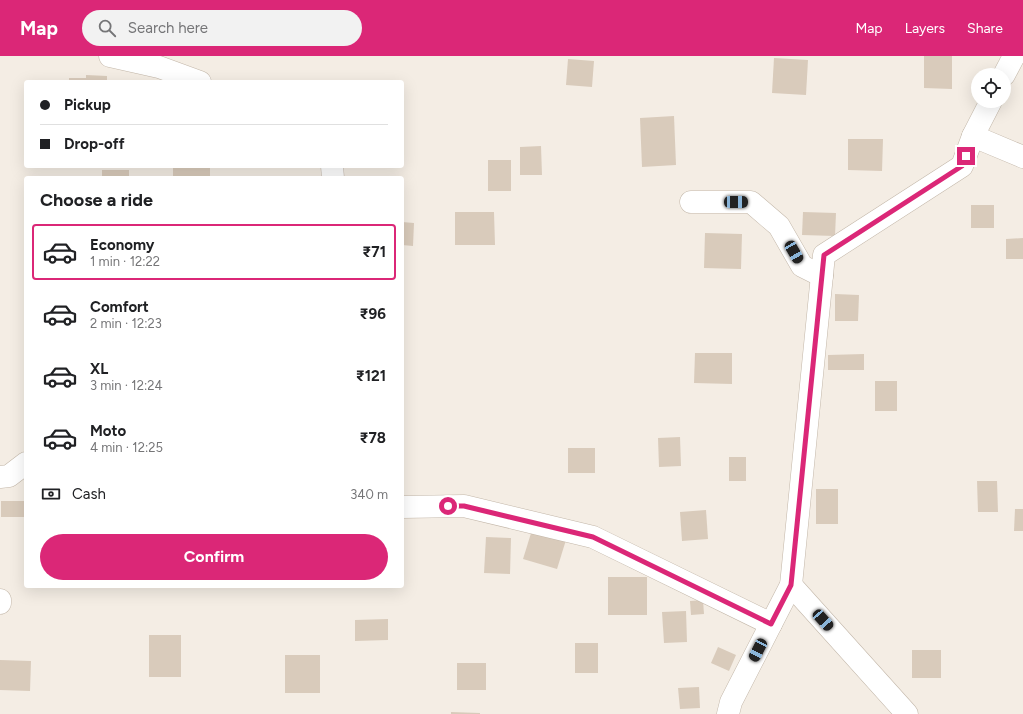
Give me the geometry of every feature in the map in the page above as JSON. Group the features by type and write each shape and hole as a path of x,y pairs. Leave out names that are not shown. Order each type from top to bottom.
{"street":[{"path":"110,56 159,67 195,80"},
{"path":"1008,68 1014,56"},
{"path":"728,714 731,702 791,585 824,255 962,166 973,136 987,108"},
{"path":"973,136 1023,157"},
{"path":"691,202 751,202 779,226 802,266 822,276"},
{"path":"0,477 9,476 24,465"},
{"path":"404,507 464,506 593,537 771,624"},
{"path":"791,585 907,714"}],"building":[{"path":"924,56 952,56 952,89 924,88"},
{"path":"774,58 808,60 806,95 772,93"},
{"path":"568,59 594,61 592,87 566,85"},
{"path":"86,75 107,76 107,80 69,80 69,78 86,78"},
{"path":"674,116 676,165 642,167 640,118"},
{"path":"848,139 883,139 882,171 848,170"},
{"path":"541,146 542,175 520,175 520,147"},
{"path":"488,160 511,160 511,191 488,191"},
{"path":"173,168 210,168 210,176 173,176"},
{"path":"102,170 129,170 129,176 102,176"},
{"path":"971,205 994,205 994,228 971,228"},
{"path":"455,212 494,212 495,245 455,245"},
{"path":"803,212 836,213 835,236 802,235"},
{"path":"404,222 414,223 413,246 404,245"},
{"path":"705,233 742,234 741,269 704,268"},
{"path":"1023,238 1023,259 1006,259 1006,239"},
{"path":"835,294 859,295 858,321 835,321"},
{"path":"695,353 732,353 732,384 694,383"},
{"path":"864,354 864,370 828,370 828,355"},
{"path":"875,381 897,381 897,411 875,411"},
{"path":"680,437 681,466 659,467 658,438"},
{"path":"568,448 595,448 595,473 568,473"},
{"path":"729,457 746,457 746,481 729,481"},
{"path":"977,481 997,481 998,512 978,512"},
{"path":"816,489 838,489 838,524 816,524"},
{"path":"1,501 24,501 24,517 1,517"},
{"path":"1015,509 1023,509 1023,531 1014,531"},
{"path":"706,510 708,539 682,541 680,512"},
{"path":"532,530 566,540 557,569 523,559"},
{"path":"486,537 511,538 510,574 484,573"},
{"path":"608,577 647,577 647,615 608,615"},
{"path":"703,600 704,614 691,615 690,601"},
{"path":"686,611 687,642 664,643 662,612"},
{"path":"388,619 388,640 355,641 355,620"},
{"path":"149,635 181,635 181,677 149,677"},
{"path":"575,643 598,643 598,673 575,673"},
{"path":"718,647 736,655 729,671 711,663"},
{"path":"912,650 941,650 941,678 912,678"},
{"path":"285,655 320,655 320,693 285,693"},
{"path":"0,660 31,661 30,691 0,690"},
{"path":"457,663 486,663 486,690 457,690"},
{"path":"699,687 700,708 680,709 678,688"},
{"path":"451,712 480,713 480,714 451,714"}],"route":[{"path":"448,506 464,506 593,537 771,624 791,585 824,255 962,166 966,156"}]}
